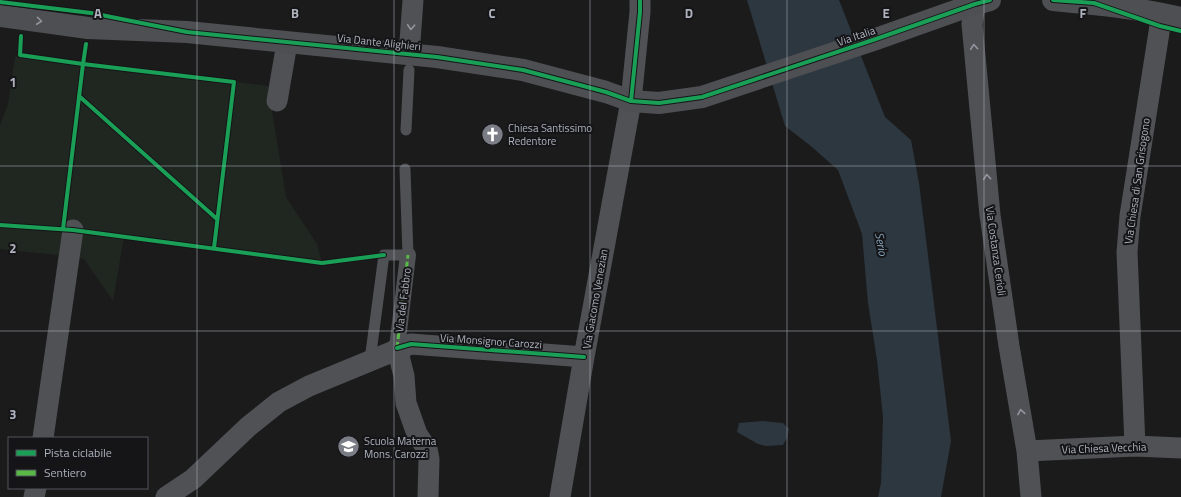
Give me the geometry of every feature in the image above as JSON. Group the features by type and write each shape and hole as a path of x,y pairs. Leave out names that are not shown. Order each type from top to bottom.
{"main road":[{"path":"1053,0 1094,3 1174,16"},
{"name":"Via Italia","path":"751,80 876,39 980,1"},
{"name":"Via Dante Alighieri","path":"0,2 90,13 187,32"},
{"name":"Via Dante Alighieri","path":"0,16 88,28 187,32 287,43 409,62 437,57 523,70 606,92 631,101 659,103 702,97 751,80"}],"street":[{"path":"409,62 413,0"},
{"name":"Via Giacomo Venezian","path":"560,497 631,101 640,0"},
{"name":"Via Costanza Cerioli","path":"980,1 972,24 990,215 1009,346 1027,451 1031,497"},
{"name":"Via Chiesa di San Grisogono","path":"1135,446 1127,252 1130,216 1160,26 1174,16"},
{"path":"277,102 287,43"},
{"path":"43,437 73,230"},
{"name":"Via del Fabbro","path":"408,255 397,348 404,376 406,403 417,434 427,449 430,459 428,497"},
{"name":"Via Monsignor Carozzi","path":"166,497 192,479 249,426 279,402 309,386 397,348 411,344 584,357"},
{"name":"Via Chiesa Vecchia","path":"1027,451 1135,446 1181,448"}],"lane":[{"path":"406,130 409,62"},
{"name":"Via del Fabbro","path":"405,169 408,255"},
{"path":"370,360 384,255 408,255"}],"shaded area":[{"path":"20,55 268,86 286,197 317,244 322,263 124,237 113,301 84,259 0,249 0,125 8,104 15,57"}],"water":[{"name":"Serio","path":"747,0 839,0 885,117 911,140 919,183 951,441 941,497 878,497 881,483 883,417 877,360 868,303 862,234 838,170 785,126"},
{"path":"763,421 783,423 789,429 787,438 783,445 766,446 758,444 737,432 739,423"}],"marked path":[{"path":"397,348 408,255"}],"cycle path":[{"path":"631,101 640,0"},
{"path":"0,2 91,13 187,32 437,57 523,70 606,92 631,101 659,103 702,97 990,0"},
{"path":"1053,0 1094,3 1160,26 1181,31"},
{"path":"21,36 20,55 83,64 86,44"},
{"path":"63,229 83,64 234,82 214,248"},
{"path":"79,96 217,219"},
{"path":"0,225 73,230 322,263 384,255"},
{"path":"397,348 411,344 584,357"}],"place":[{"name":"Chiesa Santissimo Redentore","path":"493,134"},
{"name":"Scuola Materna Mons. Carozzi","path":"348,447"}]}
